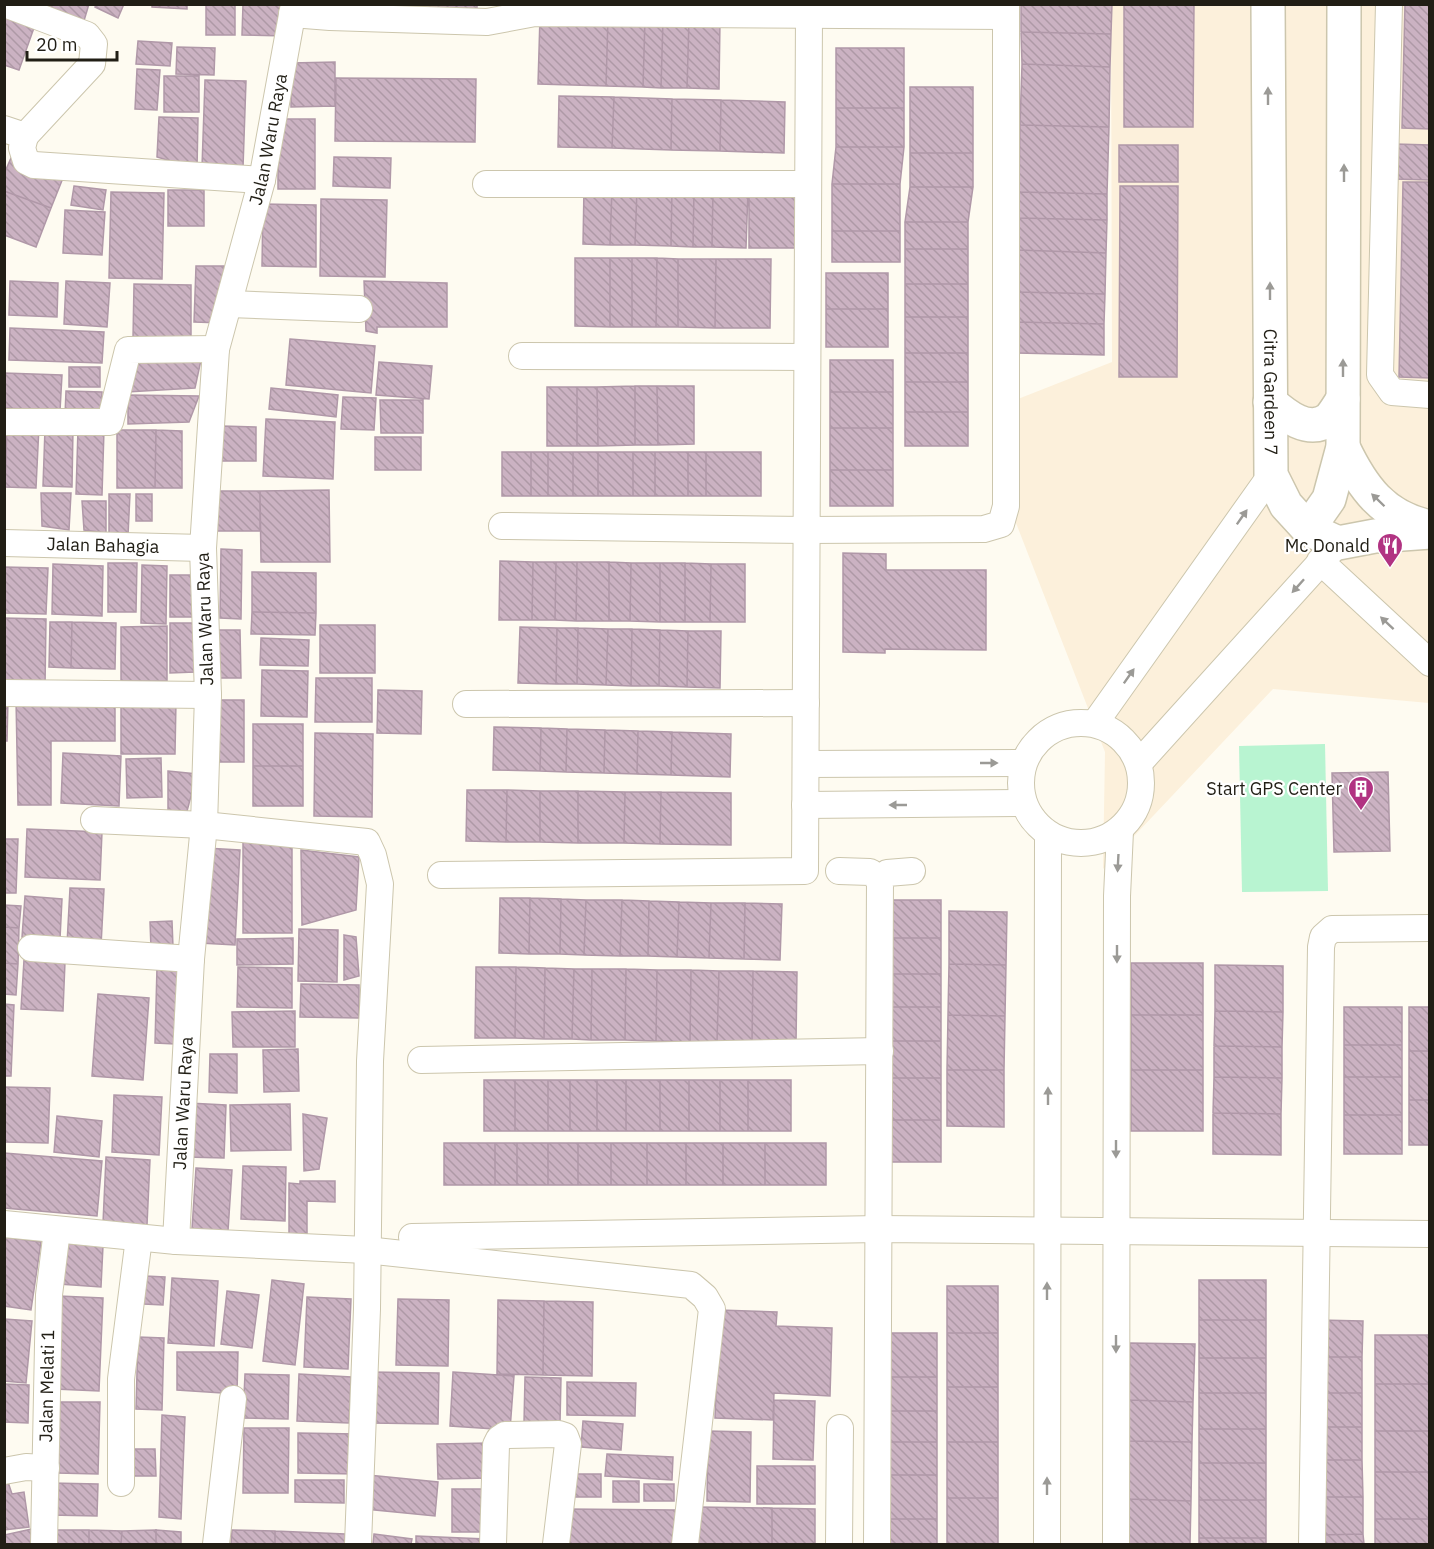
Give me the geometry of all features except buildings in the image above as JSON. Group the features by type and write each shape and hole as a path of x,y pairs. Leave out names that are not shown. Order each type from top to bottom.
{"main road":[{"name":"Citra Gardeen 7","path":"1268,4 1271,475"},
{"path":"1308,529 1329,499 1343,447 1344,4"},
{"path":"1270,402 1288,418 1310,425 1328,420 1343,399"},
{"path":"1343,447 1358,480 1383,506 1415,524 1430,527"},
{"path":"1271,475 1286,505 1329,552 1375,536 1430,532"}],"street":[{"path":"5,4 87,35 94,44 92,64 15,133 26,161 34,165 262,180"},
{"path":"1389,4 1380,375 1392,392 1430,395"},
{"path":"293,9 330,18 487,22 536,12 809,14 1006,10 1005,515 1001,524 984,529 807,530 502,526"},
{"name":"Jalan Waru Raya","path":"176,1241 191,959 204,825 208,695 203,548 216,349 262,180 293,9"},
{"path":"441,875 805,871 809,14"},
{"path":"486,184 808,184"},
{"path":"229,304 359,309"},
{"path":"4,422 110,422 128,350 216,349"},
{"path":"522,356 807,357"},
{"name":"Citra Gardeen 7","path":"1095,723 1271,475"},
{"name":"Jalan Bahagia","path":"4,543 203,548"},
{"path":"1139,763 1329,552 1430,663"},
{"path":"4,693 208,695"},
{"path":"466,704 806,703"},
{"path":"1095,723 1122,737 1139,763 1143,788 1136,811 1120,831 1097,842 1072,844 1048,835 1033,821 1023,803 1019,784 1023,763 1039,738 1065,724 1095,723"},
{"path":"806,764 1023,763"},
{"path":"805,806 1023,803"},
{"path":"94,820 204,825 367,842 373,855 380,885 370,1061 366,1321 357,1545"},
{"path":"1116,1545 1117,896 1120,831"},
{"path":"1047,1545 1048,835"},
{"path":"839,871 870,872 880,879"},
{"path":"877,1545 880,879 887,873 912,871"},
{"path":"1312,1545 1321,947 1323,937 1332,929 1430,928"},
{"path":"32,948 191,959"},
{"path":"421,1060 880,1051"},
{"path":"4,1224 176,1241 366,1250 691,1285 705,1297 712,1309 685,1545"},
{"name":"Jalan Melati 1","path":"44,1545 49,1295 57,1230"},
{"path":"412,1238 879,1230 1430,1234"},
{"path":"121,1483 120,1379 139,1238"},
{"path":"216,1545 233,1398"},
{"path":"839,1545 840,1428"},
{"path":"493,1545 499,1439 505,1435 559,1434 565,1436 568,1444 556,1545"},
{"path":"4,1471 26,1467 46,1468"}],"shaded area":[{"path":"1111,5 1429,5 1429,703 1273,689 1103,869 1105,752 1009,505 1010,402 1112,362"}],"green space":[{"path":"1325,744 1328,891 1242,892 1239,746"}],"place":[{"name":"Mc Donald","path":"1390,569"},
{"name":"Start GPS Center","path":"1361,812"}]}
